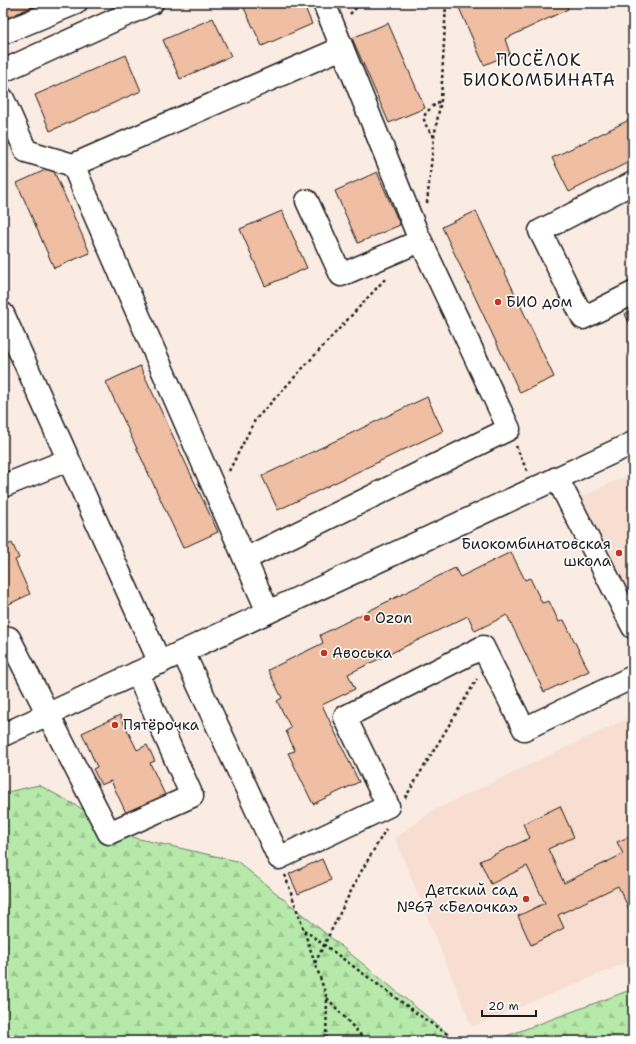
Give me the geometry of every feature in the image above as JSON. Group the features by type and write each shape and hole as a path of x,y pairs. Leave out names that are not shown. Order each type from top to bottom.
{"street":[{"path":"3,32 76,3"},
{"path":"3,71 152,3"},
{"path":"245,559 509,429 420,241 324,3"},
{"path":"3,99 26,150 73,165 342,48"},
{"path":"73,165 268,612"},
{"path":"633,183 540,231 583,318 633,294"},
{"path":"307,201 342,275 420,241"},
{"path":"3,314 160,663"},
{"path":"3,735 633,443"},
{"path":"3,486 68,460"},
{"path":"557,478 633,627"},
{"path":"3,639 9,638 47,715 109,833 192,796 137,673"},
{"path":"183,652 278,858 388,806 345,717 483,647 524,729 633,677"}],"path":[{"path":"426,204 434,137 441,100 446,3"},
{"path":"434,137 426,127 423,119 426,112 441,100"},
{"path":"217,495 255,420 388,276"},
{"path":"509,429 528,475"},
{"path":"403,802 489,659"},
{"path":"315,963 358,877 390,822"},
{"path":"278,858 327,998 326,1041"},
{"path":"304,930 426,1020 458,1041"},
{"path":"327,998 366,1041"}],"shaded area":[{"name":"Биокомбинатовская школа","path":"633,473 633,607 576,499"},
{"name":"Детский сад №67 «Белочка»","path":"633,716 633,960 472,1027 395,838 434,810"}],"green space":[{"path":"39,785 135,838 237,861 457,1041 3,1041 3,793"},
{"path":"633,989 633,1041 493,1041"}],"building":[{"path":"3,3 40,3 3,20"},
{"path":"256,3 303,3 312,24 262,46 244,8"},
{"path":"457,3 566,3 568,9 505,39 510,54 484,65"},
{"path":"213,18 231,56 180,79 163,40"},
{"path":"388,23 425,108 389,123 352,38"},
{"path":"126,55 141,91 50,131 35,95"},
{"path":"3,117 14,142 3,147"},
{"path":"633,118 633,160 569,192 552,158"},
{"path":"52,167 90,253 54,268 17,183"},
{"path":"377,172 400,225 358,243 335,191"},
{"path":"282,211 307,268 265,286 240,229"},
{"name":"БИО дом","path":"476,211 554,377 520,393 442,227"},
{"path":"633,310 633,331 625,314"},
{"path":"140,366 218,532 183,548 106,382"},
{"path":"427,397 443,431 278,510 262,476"},
{"path":"12,543 19,558 15,560 30,594 3,607 3,547"},
{"path":"511,552 525,580 530,578 542,603 549,601 559,622 564,620 589,671 544,692 507,615 475,631 468,616 348,674 355,689 322,705 359,782 313,804 288,753 295,751 286,731 291,728 277,701 282,698 268,670 323,643 320,635 455,568 460,577"},
{"path":"120,715 137,750 147,745 155,761 150,763 166,797 127,815 111,781 101,785 93,769 97,767 82,733"},
{"path":"560,806 574,837 548,849 564,883 623,854 617,842 633,835 633,917 618,886 558,915 564,928 531,945 518,916 545,903 527,866 491,884 480,861 530,838 523,824"},
{"path":"322,859 331,880 298,894 289,874"}],"place":[{"name":"БИО дом","path":"498,302"},
{"name":"Биокомбинатовская школа","path":"619,553"},
{"name":"Ozon","path":"367,618"},
{"name":"Авоська","path":"324,653"},
{"name":"Пятёрочка","path":"115,725"},
{"name":"Детский сад №67 «Белочка»","path":"526,899"}],"district":[{"name":"ПОСЁЛОК БИОКОМБИНАТА","path":"539,70"}]}
